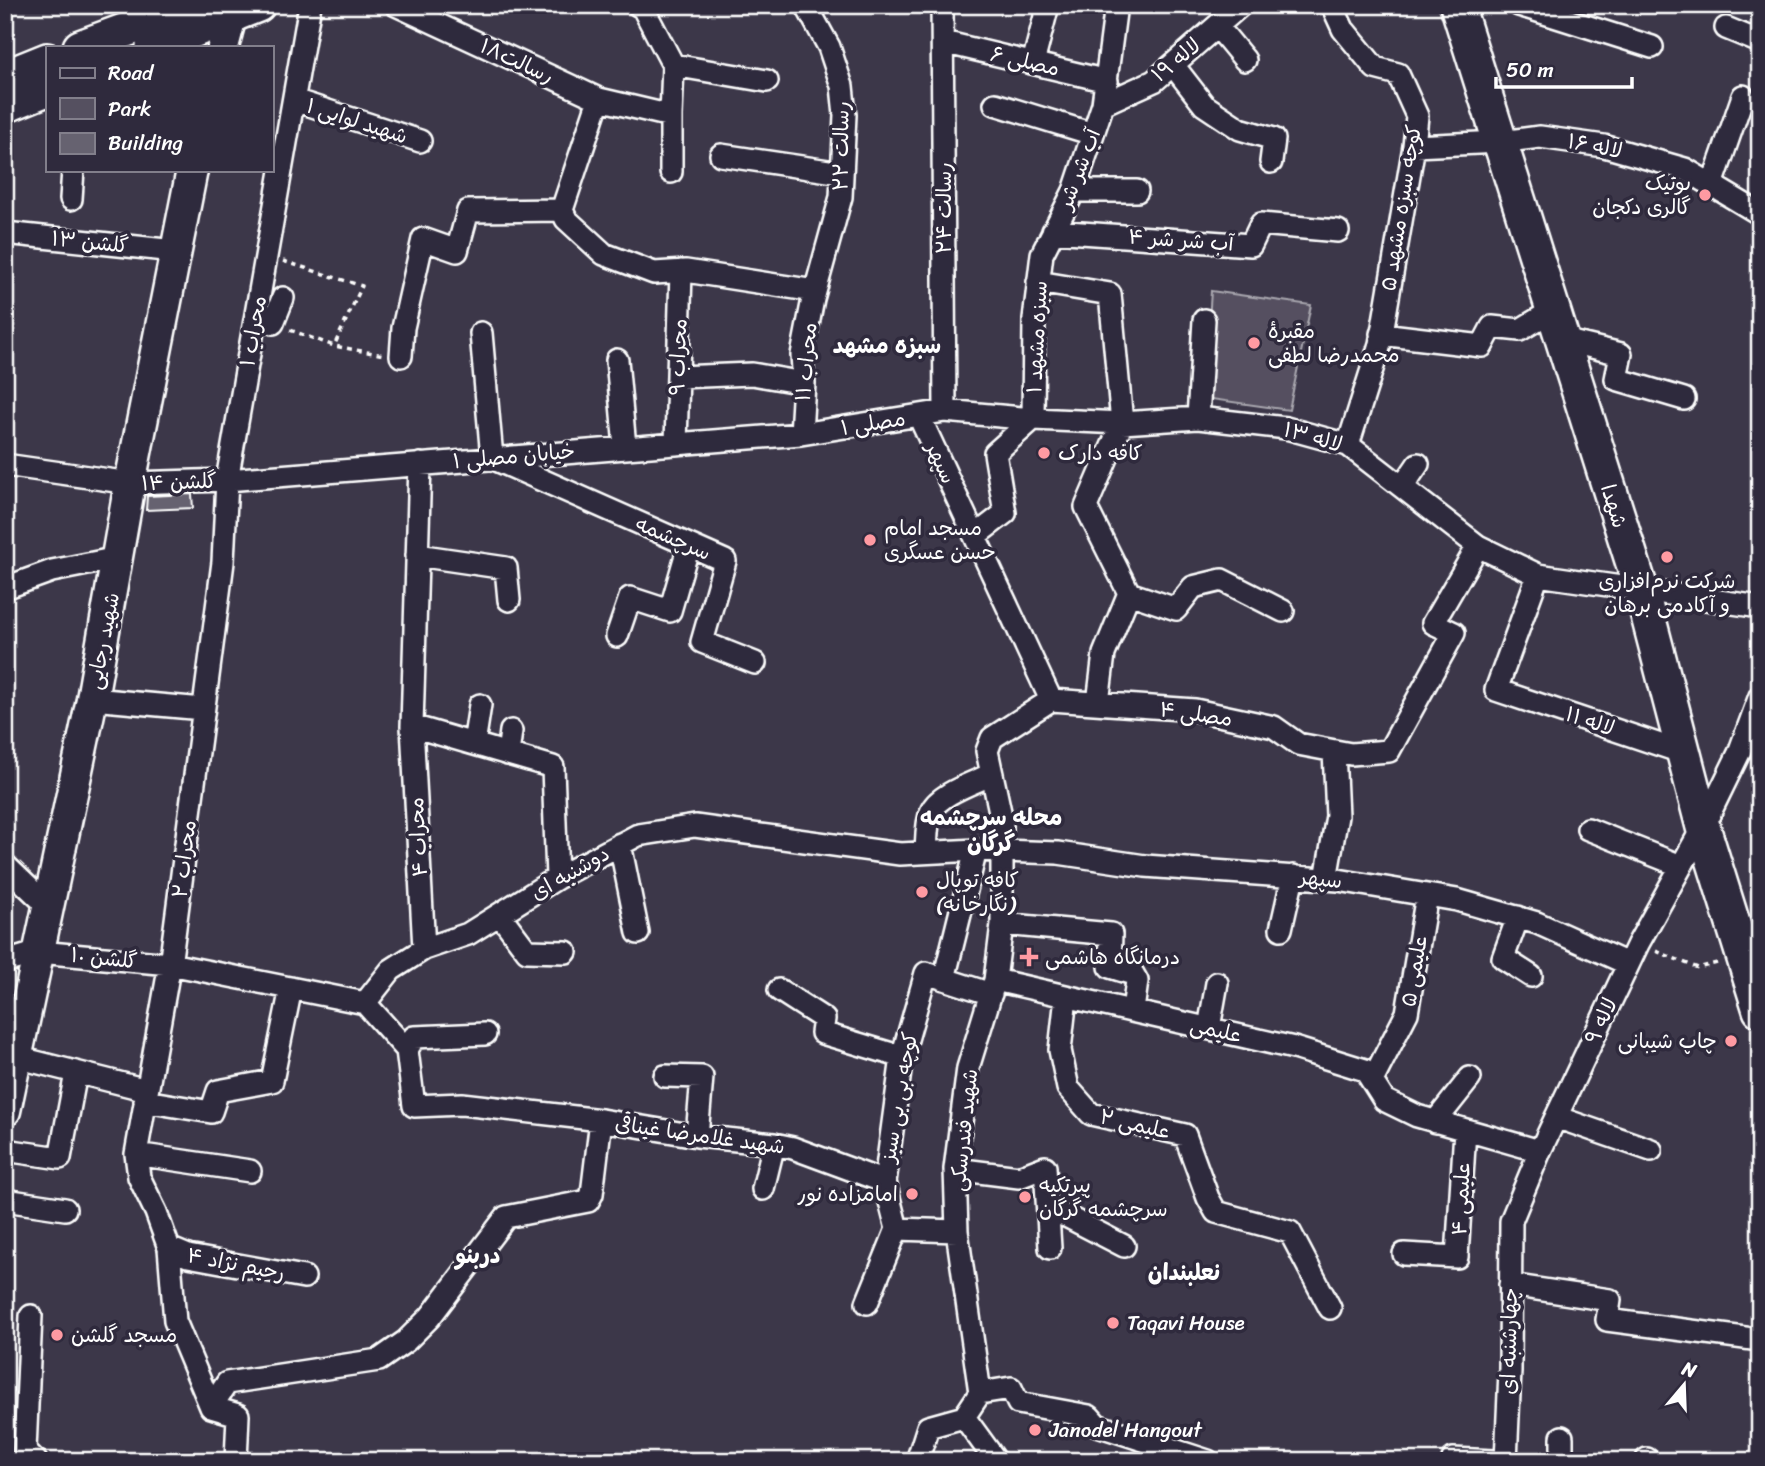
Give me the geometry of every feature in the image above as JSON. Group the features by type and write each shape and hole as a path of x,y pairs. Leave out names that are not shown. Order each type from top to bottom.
{"main road":[{"path":"83,46 194,5"},
{"name":"شهدا","path":"1457,5 1640,589 1703,827 1752,954 1760,1010"},
{"path":"156,46 237,19"},
{"path":"5,77 46,60"},
{"path":"5,107 46,89"},
{"name":"شهید رجایی","path":"5,1111 92,699 130,483 192,172"}],"street":[{"name":"۱ محراب","path":"203,709 223,562 227,480 310,5"},
{"name":"رسالت۱۸","path":"396,5 599,99 671,116"},
{"path":"638,5 643,8 673,65 671,172"},
{"name":"۲۲ رسالت","path":"806,5 829,47 842,86 845,115 841,197 815,291"},
{"name":"۲۴ رسالت","path":"942,5 945,411"},
{"path":"1033,63 1048,5"},
{"name":"آب شر شر","path":"1042,254 1074,191 1103,104 1116,5"},
{"name":"کوچه سبزه مشهد ۵","path":"1332,5 1343,29 1376,68 1398,74 1417,116 1415,146 1380,339 1348,445"},
{"path":"1519,5 1652,47"},
{"path":"1226,13 1245,60"},
{"name":"۱۹ لاله","path":"1103,104 1154,81 1226,13"},
{"path":"1726,28 1760,41"},
{"name":"۶ مصلی","path":"943,41 1107,81"},
{"path":"673,65 767,81"},
{"path":"1173,65 1204,105 1240,129 1274,139 1271,162"},
{"path":"1712,185 1743,96"},
{"path":"599,99 562,210 566,219 604,254 654,272 681,271 815,291"},
{"name":"۱ شهید لوایی","path":"294,100 420,141"},
{"path":"995,104 1093,134"},
{"name":"لاله ۱۶","path":"1415,146 1500,142 1540,137 1604,146 1685,169 1760,214"},
{"path":"721,155 842,173"},
{"path":"71,199 73,172"},
{"path":"1074,191 1137,191"},
{"path":"401,356 403,328 423,239 457,251 468,211 562,210"},
{"name":"۴ آب شر شر","path":"1054,231 1251,245 1261,224 1338,231"},
{"name":"۱۳ گلشن","path":"5,233 175,251"},
{"name":"۱ سبزه مشهد","path":"1033,419 1034,319 1042,254"},
{"name":"۹ محراب","path":"676,444 681,271"},
{"path":"1038,282 1110,294 1122,423 1086,507 1129,593 1176,608 1193,587 1222,580 1283,611"},
{"name":"۱۱ محراب","path":"801,434 804,383 802,355 815,291"},
{"path":"273,323 283,298"},
{"path":"1198,418 1204,320"},
{"path":"1380,339 1482,346 1492,327 1520,330 1558,325 1621,354 1616,379 1684,399"},
{"path":"481,333 492,458"},
{"path":"617,360 625,447"},
{"path":"678,377 752,374 804,383"},
{"name":"۱ مصلی","path":"801,434 945,411"},
{"name":"لاله ۱۳","path":"945,411 1122,423 1198,418 1286,428 1348,445 1478,546 1538,575 1760,607"},
{"name":"سپهر","path":"919,416 1051,700"},
{"path":"975,536 1005,513 995,453 1033,419"},
{"name":"خیابان مصلی ۱","path":"227,480 801,434"},
{"name":"سرچشمه","path":"492,458 725,561 702,642 755,663"},
{"name":"۴ محراب","path":"420,464 412,726 424,949"},
{"path":"1403,486 1418,464"},
{"name":"گلشن ۱۴","path":"5,465 130,483 227,480"},
{"path":"617,636 630,598 670,611 689,545"},
{"name":"۴ مصلی","path":"1051,700 1195,710 1274,727 1298,744 1351,754 1389,751 1454,633 1433,623 1478,546"},
{"path":"417,555 506,568 509,600"},
{"path":"5,588 52,571 118,558"},
{"name":"۱۱ لاله","path":"1538,575 1496,690 1684,753"},
{"path":"1098,703 1104,654 1129,593"},
{"path":"92,699 203,709"},
{"name":"شهید فندرسکی","path":"980,1393 957,1231 955,1169 968,1068 993,987 1002,924 1002,821 987,751 992,738 1051,700"},
{"name":"۹ لاله","path":"1511,1221 1540,1151 1628,964 1703,827 1739,753 1759,701"},
{"path":"474,744 480,705"},
{"name":"۲ محراب","path":"136,1154 170,964 203,709"},
{"path":"412,726 553,767 556,878"},
{"path":"508,754 511,731"},
{"path":"1326,879 1337,816 1334,751"},
{"path":"926,852 930,813 936,803 992,774"},
{"name":"دوشنبه ای","path":"365,1003 391,970 424,949 468,934 556,878 638,835 695,826 900,854 1002,850"},
{"path":"1588,829 1681,866"},
{"path":"620,844 638,933"},
{"name":"کوچه بی بی سبز","path":"885,1182 902,1056 935,976 976,850"},
{"name":"سپهر","path":"1002,850 1058,853 1144,866 1326,879 1457,900 1538,923 1628,964"},
{"path":"5,865 49,907"},
{"path":"1281,929 1293,876"},
{"name":"۵ علیمی","path":"1372,1081 1407,1013 1427,895"},
{"path":"500,915 527,951 566,952"},
{"path":"1518,917 1503,958 1531,976"},
{"path":"1002,924 1111,934 1110,967 1133,974 1137,981 1133,1010"},
{"path":"5,962 39,952"},
{"name":"۱۰ گلشن","path":"39,952 170,964"},
{"path":"170,964 365,1003 407,1050 414,1037 485,1034"},
{"name":"علیمی","path":"935,976 1133,1010 1294,1048 1365,1070 1384,1100 1426,1119"},
{"path":"1209,1028 1217,983"},
{"path":"16,1057 146,1096 211,1112 218,1091 272,1081 291,988"},
{"path":"779,990 824,1019 822,1033 902,1056"},
{"name":"۲ علیمی","path":"1066,997 1060,1050 1068,1088 1091,1114 1185,1135 1208,1199 1216,1212 1290,1231 1330,1308"},
{"name":"شهید غلامرضا غیناقی","path":"407,1050 414,1106 462,1104 774,1144 793,1148 885,1182"},
{"path":"5,1150 60,1158 76,1073"},
{"path":"665,1076 702,1077 697,1136"},
{"path":"1426,1119 1470,1078"},
{"path":"1556,1117 1651,1150"},
{"path":"1426,1119 1540,1151"},
{"path":"211,1407 228,1383 379,1360 406,1341 430,1317 506,1217 589,1201 601,1120"},
{"name":"۴ علیمی","path":"1404,1254 1457,1257 1465,1130"},
{"path":"762,1189 774,1144"},
{"path":"211,1407 175,1321 169,1248 139,1177 136,1154 250,1171"},
{"path":"955,1169 1018,1177 1045,1167 1050,1248"},
{"path":"867,1303 897,1229 885,1182"},
{"path":"5,1200 65,1209"},
{"path":"1049,1212 1066,1216 1124,1246"},
{"name":"چهارشنبه ای","path":"1506,1461 1511,1221"},
{"path":"897,1229 957,1231"},
{"name":"رحیم نژاد ۴","path":"169,1248 188,1256 304,1277"},
{"path":"1510,1284 1610,1300 1607,1320 1760,1340"},
{"path":"31,1316 25,1450 36,1461"},
{"path":"917,1461 928,1427 964,1417 980,1393 1011,1388 1018,1403 1089,1416 1097,1425 1208,1461"},
{"path":"211,1407 238,1415 236,1461"},
{"path":"964,1417 996,1461"},
{"path":"1562,1437 1562,1461"},
{"path":"1453,1459 1495,1461"}],"path":[{"path":"266,256 362,286 334,346"},
{"path":"273,323 334,346 401,356"},
{"path":"1638,944 1698,968 1752,954"}],"green space":[{"path":"1211,291 1311,305 1289,410 1204,398"}],"building":[{"path":"192,494 193,508 146,510 147,496"}],"place":[{"name":"بوتیک گالری دکجان","path":"1705,195"},
{"name":"مقبرهٔ محمدرضا لطفی","path":"1254,343"},
{"name":"کافه دارک","path":"1044,453"},
{"name":"مسجد امام حسن عسگری","path":"870,540"},
{"name":"شرکت نرم‌افزاری و آکادمی برهان","path":"1667,557"},
{"name":"کافه توپال (نگارخانه)","path":"922,892"},
{"name":"درمانگاه هاشمی","path":"1029,957"},
{"name":"چاپ شیبانی","path":"1731,1041"},
{"name":"امامزاده نور","path":"912,1194"},
{"name":"پیرتکیه سرچشمه گرگان","path":"1025,1197"},
{"name":"Taqavi House","path":"1113,1323"},
{"name":"مسجد گلشن","path":"57,1335"},
{"name":"Janodel Hangout","path":"1035,1430"}],"district":[{"name":"سبزه مشهد","path":"887,345"},
{"name":"محله سرچشمه گرگان","path":"991,830"},
{"name":"دربنو","path":"478,1255"},
{"name":"نعلبندان","path":"1184,1272"}]}
